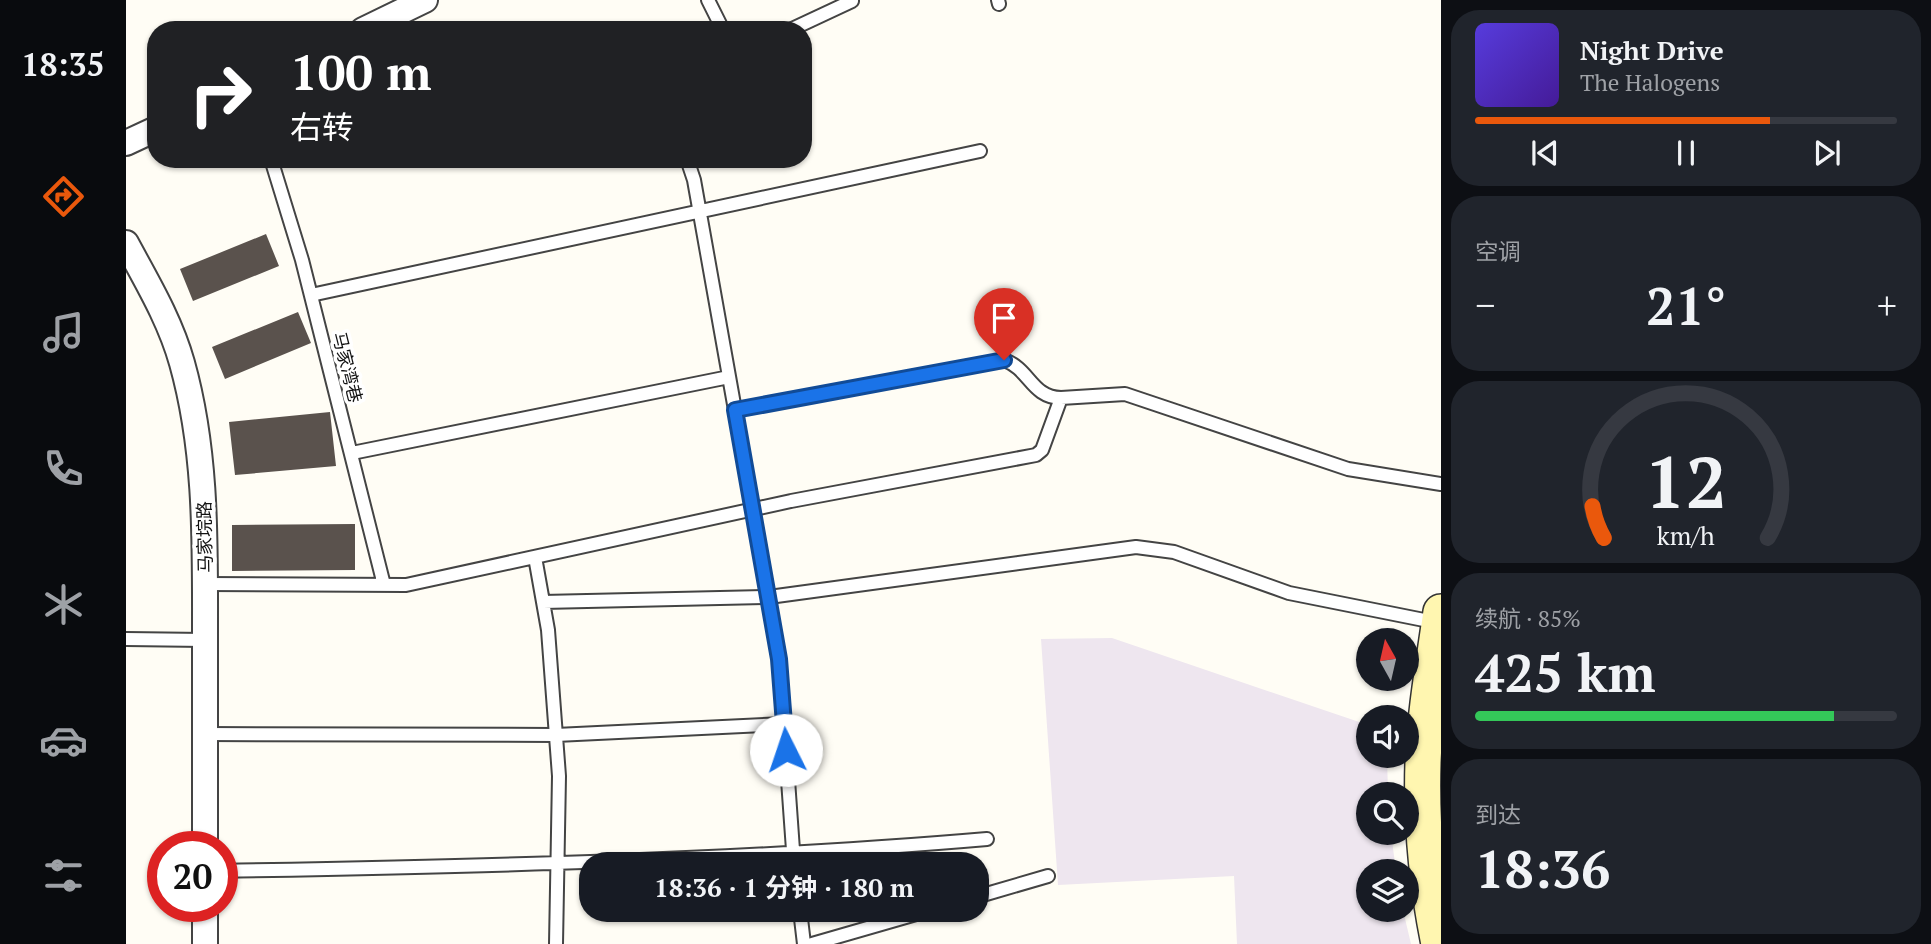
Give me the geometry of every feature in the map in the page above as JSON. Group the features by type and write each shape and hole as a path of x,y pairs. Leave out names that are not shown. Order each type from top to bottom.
{"main road":[{"path":"1439,944 1427,864 1423,797 1426,721 1440,618"},
{"path":"1441,696 1434,760 1436,831 1441,877"}],"street":[{"path":"382,21 425,0"},
{"path":"126,144 147,134"},
{"name":"马家垸路","path":"126,243 171,330 190,393 202,476 205,831"},
{"path":"205,922 205,944"}],"lane":[{"path":"708,0 718,21"},
{"path":"809,21 852,1"},
{"path":"311,295 980,151"},
{"name":"马家湾巷","path":"274,168 311,295 384,585"},
{"path":"690,168 700,211 779,659 793,852"},
{"path":"735,410 1004,360 1020,369 1043,394 1061,398 1125,394 1348,469 1441,484"},
{"path":"352,453 729,377"},
{"path":"205,584 406,585 754,510 1036,455 1042,450 1061,398"},
{"path":"543,602 769,597 1136,547 1174,552 1290,593 1440,618"},
{"path":"535,557 548,630 559,776 556,944"},
{"path":"126,639 205,640"},
{"path":"205,734 556,735 784,724"},
{"path":"862,852 987,839"},
{"path":"238,871 579,864"},
{"path":"989,893 1048,876"},
{"path":"801,922 804,944"},
{"path":"812,944 888,922"}],"shaded area":[{"path":"1112,638 1356,721 1356,768 1387,768 1388,782 1356,782 1356,845 1393,845 1394,859 1356,859 1356,922 1406,922 1411,944 1237,944 1234,876 1058,885 1041,639"}],"building":[{"path":"266,234 279,266 193,301 180,269"},
{"path":"298,312 311,343 225,379 212,347"},
{"path":"330,412 336,466 235,475 229,422"},
{"path":"355,524 355,570 232,571 232,525"}],"route":[{"path":"786,750 779,659 735,410 1004,360"}]}
